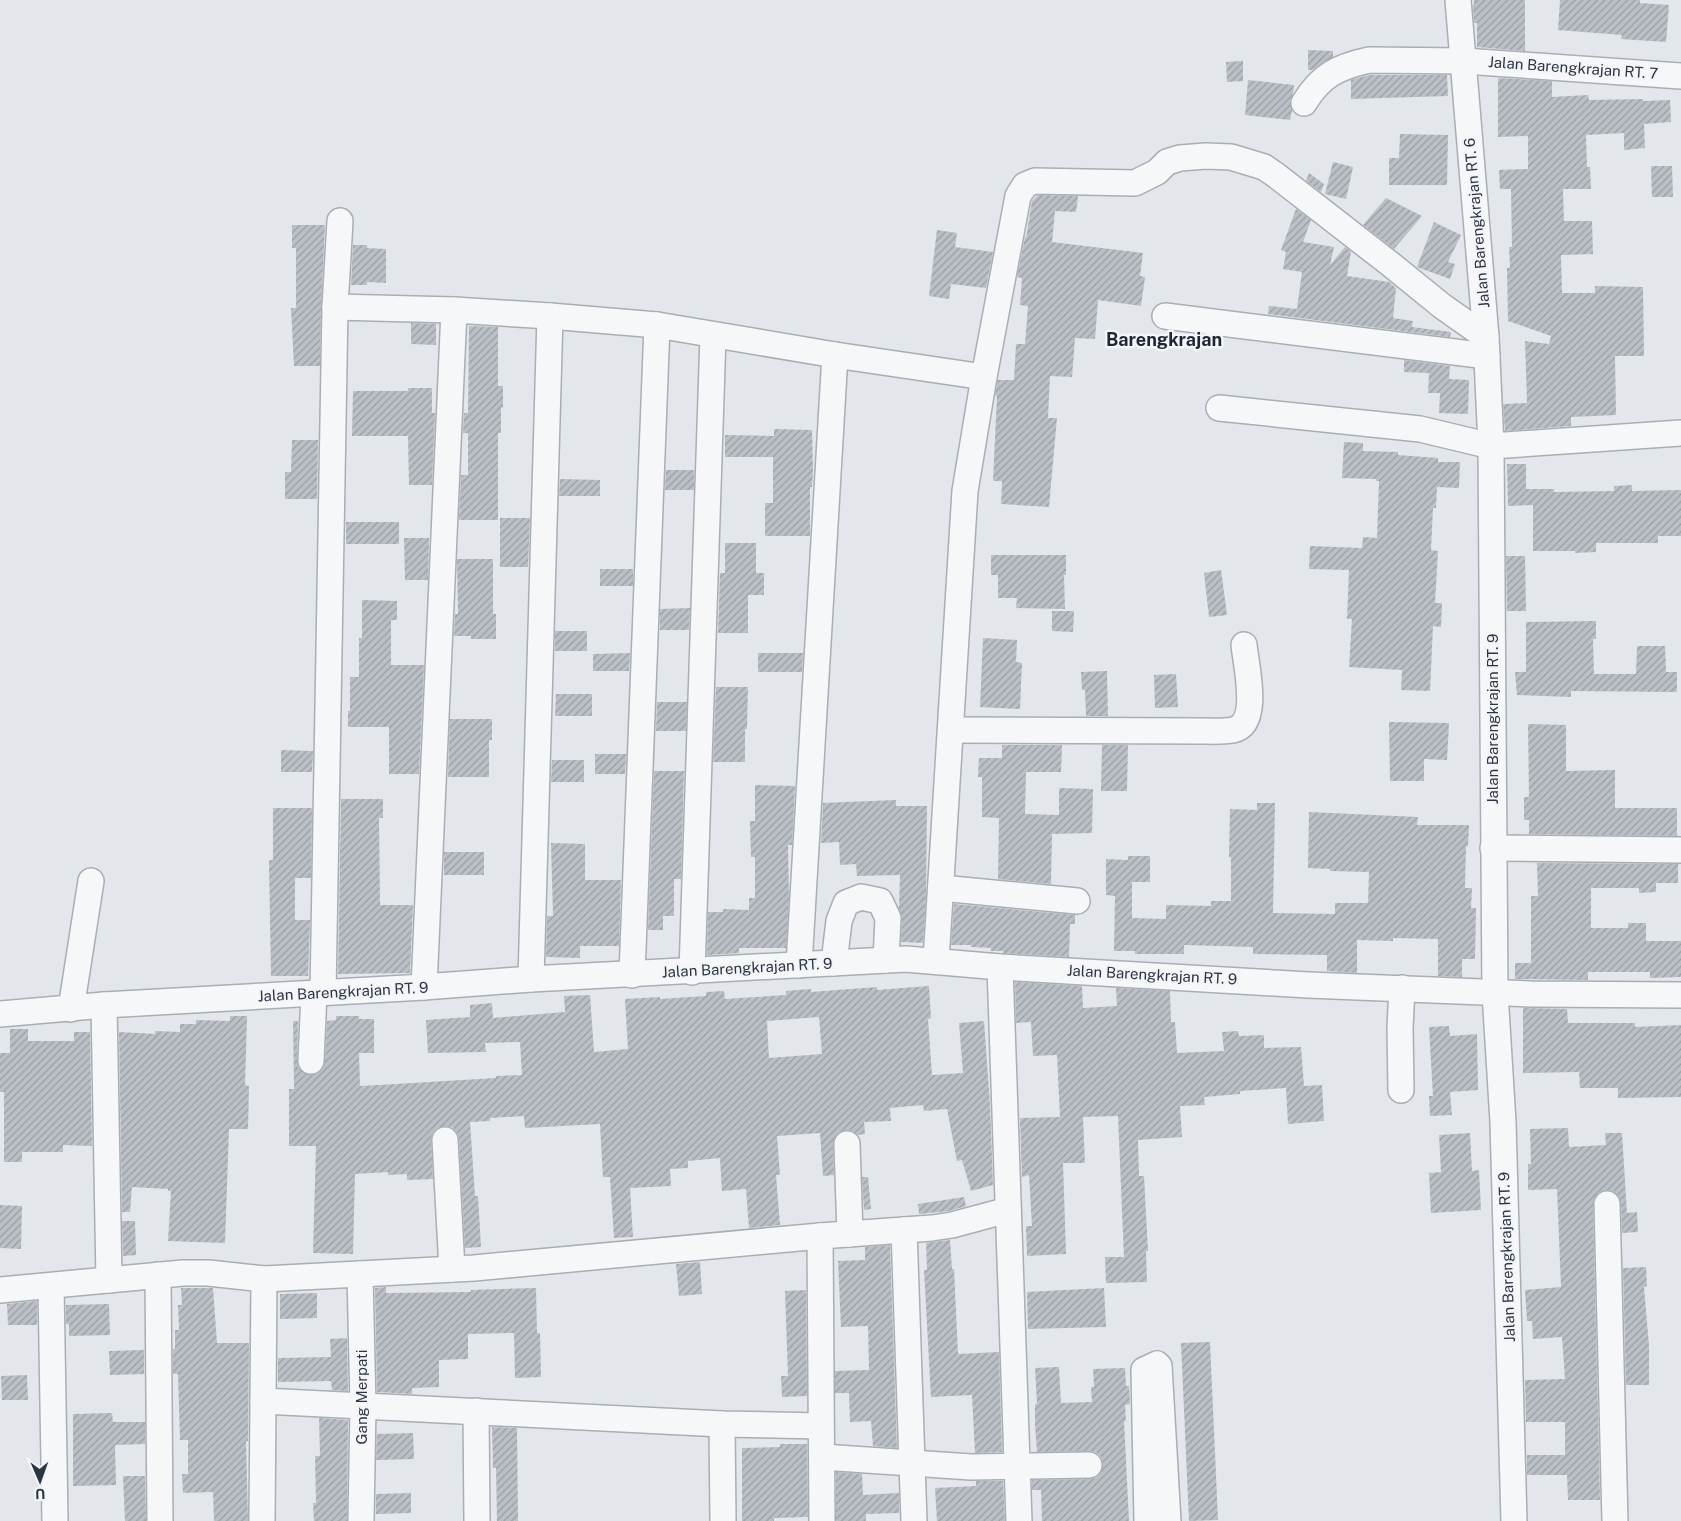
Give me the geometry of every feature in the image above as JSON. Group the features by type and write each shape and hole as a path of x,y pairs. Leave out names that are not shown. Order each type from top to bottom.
{"street":[{"name":"Jalan Barengkrajan RT. 6","path":"1458,0 1486,347 1491,446"},
{"name":"Jalan Barengkrajan RT. 7","path":"1304,103 1314,87 1325,76 1369,60 1464,61 1681,76"},
{"path":"936,961 965,491 1018,196 1025,185 1035,181 1135,183 1157,172 1167,162 1180,158 1231,157 1264,167 1389,262 1442,306 1486,347"},
{"path":"311,1061 318,993 335,306 340,221"},
{"path":"335,306 454,310 657,325 713,336 984,377"},
{"path":"424,987 454,310"},
{"path":"531,979 550,316"},
{"path":"1165,316 1486,347"},
{"path":"632,975 657,325"},
{"path":"692,972 713,336"},
{"path":"799,965 834,355"},
{"path":"1219,408 1420,429 1491,446 1681,433"},
{"name":"Jalan Barengkrajan RT. 9","path":"1491,446 1495,993 1503,1122 1514,1521"},
{"path":"951,730 1234,730 1246,721 1250,703 1244,646"},
{"path":"1493,848 1681,850"},
{"path":"71,1009 91,881"},
{"path":"941,888 1078,901"},
{"path":"834,963 839,921 846,903 861,897 880,902 888,918 886,960"},
{"name":"Jalan Barengkrajan RT. 9","path":"0,1014 104,1005 531,979 692,972 906,959 1000,967 1495,993 1681,995"},
{"path":"1000,967 1019,1521"},
{"path":"1401,1090 1400,1028 1402,988"},
{"path":"104,1005 109,1280"},
{"path":"445,1140 452,1269"},
{"path":"847,1144 850,1234"},
{"path":"1607,1204 1615,1521"},
{"path":"0,1290 158,1275 208,1273 264,1279 452,1269 952,1225 1008,1210"},
{"path":"904,1230 914,1521"},
{"path":"820,1236 822,1521"},
{"name":"Gang Merpati","path":"360,1274 363,1406 361,1521"},
{"path":"158,1275 160,1521"},
{"path":"262,1521 264,1279"},
{"path":"51,1286 55,1521"},
{"path":"1147,1521 1144,1370 1157,1364 1159,1366 1168,1521"},
{"path":"263,1401 722,1424 821,1426"},
{"path":"476,1411 477,1521"},
{"path":"722,1424 723,1521"},
{"path":"822,1458 971,1467 1089,1465"}],"building":[{"path":"1474,0 1525,0 1525,51 1477,47 1477,23 1474,23"},
{"path":"1560,0 1640,0 1640,3 1669,5 1666,42 1621,39 1622,35 1558,30"},
{"path":"1308,50 1333,51 1333,57 1312,70 1308,70"},
{"path":"1243,61 1243,81 1227,82 1226,62"},
{"path":"1369,75 1447,75 1448,96 1351,99 1351,80"},
{"path":"1498,78 1552,81 1552,97 1588,95 1589,100 1670,100 1671,122 1644,124 1645,148 1624,150 1624,133 1586,135 1587,167 1590,167 1591,189 1563,189 1564,221 1592,221 1593,254 1561,255 1562,293 1595,293 1595,286 1643,287 1644,356 1615,356 1616,415 1571,417 1571,426 1505,431 1503,404 1527,403 1525,341 1549,344 1551,336 1508,321 1507,268 1510,268 1509,247 1512,247 1511,189 1500,189 1499,170 1528,169 1528,136 1498,137"},
{"path":"1248,80 1294,85 1290,102 1292,110 1290,120 1245,115"},
{"path":"1400,134 1448,135 1447,185 1389,185 1389,158 1399,158"},
{"path":"1333,162 1353,167 1346,199 1325,194"},
{"path":"1651,166 1672,166 1673,197 1652,197"},
{"path":"1309,173 1324,184 1321,192 1306,181"},
{"path":"1038,195 1078,196 1076,212 1055,211 1052,242 1143,253 1140,276 1145,277 1141,306 1098,300 1095,339 1075,338 1072,377 1050,376 1048,418 1057,418 1049,507 1001,504 1002,481 993,481 997,396 995,395 998,380 1014,380 1016,344 1025,344 1028,306 1020,305 1022,278 1017,277 1032,201"},
{"path":"1386,198 1422,216 1394,249 1363,225"},
{"path":"1296,209 1311,220 1303,242 1334,247 1330,265 1345,247 1351,251 1347,276 1389,282 1396,288 1393,318 1413,321 1412,327 1451,332 1450,337 1268,314 1269,306 1297,309 1302,272 1283,269 1286,252 1281,250"},
{"path":"1434,222 1461,235 1448,262 1455,264 1450,279 1417,267"},
{"path":"292,225 325,225 320,366 294,366 291,308 296,308 296,248 292,248"},
{"path":"937,230 957,233 955,247 993,252 986,288 951,284 949,299 929,296"},
{"path":"353,245 367,245 367,248 386,249 386,283 367,282 367,285 351,285"},
{"path":"411,323 436,324 436,345 411,344"},
{"path":"469,326 498,327 498,386 503,386 503,408 501,407 501,433 498,433 498,520 459,520 461,475 468,475 468,433 463,433 464,413 468,413"},
{"path":"1404,360 1450,366 1449,379 1469,380 1468,414 1439,413 1440,393 1428,393 1429,373 1404,372"},
{"path":"408,388 432,388 432,413 435,413 432,485 409,485 408,436 352,436 353,391 408,391"},
{"path":"774,429 812,430 813,470 812,487 810,487 810,536 765,536 765,503 773,503 773,457 725,457 725,435 774,436"},
{"path":"292,440 318,440 317,499 285,499 285,472 291,472"},
{"path":"1344,442 1363,443 1363,451 1398,452 1398,455 1438,458 1438,462 1460,462 1459,488 1437,487 1436,508 1433,508 1431,550 1438,551 1435,603 1442,603 1441,627 1433,626 1430,691 1401,690 1402,670 1349,667 1352,619 1347,619 1349,570 1309,569 1310,546 1362,548 1363,537 1377,538 1379,481 1376,481 1376,479 1342,478"},
{"path":"1507,464 1526,464 1526,489 1554,489 1554,492 1614,491 1614,486 1632,485 1632,491 1681,490 1681,536 1658,536 1658,543 1596,543 1596,552 1533,551 1533,505 1508,506"},
{"path":"666,470 694,470 694,490 665,490"},
{"path":"560,479 600,480 600,496 559,496"},
{"path":"500,518 530,518 528,567 500,567"},
{"path":"346,522 399,522 399,544 346,544"},
{"path":"404,538 429,538 428,580 405,580"},
{"path":"725,543 756,543 756,573 764,573 764,595 748,595 748,633 718,633 720,573 725,573"},
{"path":"991,555 1066,555 1066,575 1064,575 1065,609 1016,608 1017,598 998,598 998,575 991,575"},
{"path":"1506,556 1525,556 1526,611 1507,611"},
{"path":"457,559 493,559 493,614 496,614 496,639 471,639 471,636 454,636 455,614 458,614"},
{"path":"600,569 633,569 633,586 600,586"},
{"path":"1221,570 1227,615 1209,617 1204,573"},
{"path":"362,600 397,601 397,620 391,620 391,665 424,665 419,774 389,774 389,727 348,727 350,677 359,677 359,638 362,638"},
{"path":"690,608 689,630 660,630 660,609"},
{"path":"1052,611 1074,611 1073,632 1052,631"},
{"path":"1596,621 1596,639 1593,639 1594,674 1636,674 1637,646 1665,646 1666,672 1677,672 1677,692 1571,691 1571,697 1517,695 1515,672 1526,672 1526,622"},
{"path":"555,631 587,631 587,651 555,651"},
{"path":"983,638 1017,640 1016,662 1022,663 1020,709 980,707"},
{"path":"630,653 629,671 593,671 593,654"},
{"path":"758,653 803,653 802,672 758,672"},
{"path":"1107,671 1108,716 1086,716 1085,690 1082,690 1081,672"},
{"path":"1176,674 1178,707 1155,708 1154,675"},
{"path":"716,687 748,687 745,762 713,762"},
{"path":"556,694 592,694 592,716 555,716"},
{"path":"657,702 687,702 686,731 656,731"},
{"path":"450,719 492,719 492,740 489,740 489,777 448,777"},
{"path":"1389,722 1449,723 1447,760 1424,759 1424,781 1390,781"},
{"path":"1528,724 1566,725 1566,771 1615,770 1615,808 1677,808 1677,836 1529,834 1529,820 1524,820 1524,797 1529,797"},
{"path":"1002,745 1062,745 1061,772 1026,772 1025,814 1059,815 1059,788 1093,789 1092,833 1052,834 1051,884 998,879 999,818 982,817 982,777 978,777 979,758 1002,758"},
{"path":"1102,745 1128,745 1127,791 1101,791"},
{"path":"281,750 313,751 312,772 281,772"},
{"path":"595,754 626,754 625,774 595,774"},
{"path":"552,760 584,760 584,782 551,782"},
{"path":"654,771 684,771 681,879 674,879 674,916 663,916 663,930 648,930"},
{"path":"755,785 795,786 792,845 788,845 789,898 786,948 739,948 739,953 707,955 708,912 723,912 723,909 749,910 749,898 755,898 755,857 751,857 750,821 755,821"},
{"path":"341,799 383,799 383,818 379,818 380,905 413,905 410,973 338,974"},
{"path":"896,800 896,806 927,806 926,896 923,943 901,942 900,875 857,876 856,864 840,865 839,842 821,843 823,803"},
{"path":"1257,803 1275,803 1273,913 1335,914 1335,903 1368,903 1369,872 1330,871 1330,869 1308,868 1309,812 1418,817 1417,825 1469,825 1468,846 1466,846 1465,888 1472,888 1471,908 1476,908 1475,959 1462,959 1462,977 1438,976 1438,939 1393,938 1393,941 1357,940 1357,973 1327,971 1327,955 1253,954 1253,947 1184,945 1184,954 1135,954 1135,951 1114,951 1115,896 1106,895 1106,859 1128,860 1128,856 1150,856 1150,882 1132,882 1132,918 1166,919 1166,905 1211,906 1211,901 1231,901 1231,857 1229,857 1230,809 1257,810"},
{"path":"273,808 312,808 311,878 295,878 295,920 310,920 308,976 271,976 269,860 273,860"},
{"path":"551,843 585,844 585,880 621,880 619,946 580,946 580,958 546,957 547,916 553,916"},
{"path":"444,852 484,852 484,875 444,875"},
{"path":"1537,863 1678,864 1678,883 1656,883 1656,892 1639,893 1639,888 1591,888 1591,928 1628,928 1628,923 1646,923 1646,941 1681,941 1681,977 1650,978 1650,972 1588,972 1588,980 1515,979 1515,963 1531,963 1531,896 1538,896"},
{"path":"954,904 1075,915 1075,924 1070,924 1069,957 1003,953 1003,951 991,951 991,948 951,945"},
{"path":"1015,982 1082,986 1083,1008 1117,1006 1116,988 1170,991 1171,1022 1175,1022 1177,1053 1224,1051 1222,1032 1238,1031 1239,1036 1264,1035 1264,1048 1301,1047 1304,1086 1322,1085 1324,1121 1288,1124 1286,1088 1240,1091 1240,1094 1204,1097 1205,1105 1180,1106 1182,1137 1138,1140 1139,1176 1144,1176 1148,1251 1146,1251 1147,1282 1106,1283 1105,1257 1124,1257 1118,1116 1083,1117 1085,1163 1063,1163 1066,1254 1027,1256 1026,1226 1032,1226 1029,1175 1022,1177 1020,1118 1060,1117 1057,1055 1033,1056 1031,1022 1016,1023"},
{"path":"929,986 931,1018 928,1019 932,1075 963,1073 959,1023 984,1021 993,1185 971,1191 962,1160 957,1161 947,1109 924,1111 923,1105 890,1108 891,1121 864,1122 865,1134 858,1135 853,1131 846,1130 839,1132 833,1144 834,1175 823,1176 820,1133 777,1136 780,1175 776,1175 780,1225 749,1228 746,1189 722,1191 720,1158 688,1161 688,1168 670,1169 671,1186 630,1188 633,1237 614,1238 610,1177 603,1177 600,1124 525,1128 524,1116 490,1118 490,1121 470,1122 475,1196 478,1196 481,1247 465,1248 459,1139 457,1132 452,1127 445,1126 437,1128 432,1134 433,1179 407,1180 407,1174 388,1175 388,1172 355,1174 353,1254 313,1253 316,1146 289,1146 289,1089 294,1089 293,1021 298,1021 298,1067 304,1073 311,1075 318,1073 323,1068 325,1062 327,1021 336,1020 336,1016 359,1016 359,1019 374,1019 374,1053 359,1053 360,1086 379,1085 522,1075 520,1042 485,1043 486,1052 428,1053 426,1020 470,1017 470,1005 492,1003 493,1018 565,1012 564,996 590,995 594,1052 628,1049 625,999 706,996 706,992 724,991 725,999 786,995 786,991 811,989 811,992 877,987 877,990","holes":["819,1017 822,1054 769,1058 767,1021"]},
{"path":"1523,1008 1567,1009 1568,1023 1635,1023 1635,1027 1681,1025 1681,1097 1618,1098 1618,1088 1580,1088 1579,1072 1523,1073"},
{"path":"230,1016 247,1016 245,1085 249,1086 248,1129 229,1129 225,1243 168,1241 171,1191 168,1191 168,1189 132,1187 130,1212 122,1212 119,1032 155,1034 155,1031 180,1032 180,1024 196,1024 196,1020 230,1021"},
{"path":"1449,1026 1450,1036 1477,1034 1478,1090 1450,1092 1452,1115 1430,1116 1429,1096 1433,1096 1429,1027"},
{"path":"10,1029 28,1029 28,1041 74,1041 74,1032 90,1032 92,1146 63,1145 63,1152 22,1152 22,1162 4,1162 4,1092 0,1092 0,1053 10,1053"},
{"path":"1568,1128 1569,1147 1606,1145 1605,1133 1622,1133 1627,1213 1637,1212 1638,1232 1622,1233 1619,1196 1613,1191 1606,1190 1599,1192 1594,1198 1600,1500 1568,1500 1567,1475 1527,1475 1527,1455 1565,1455 1565,1422 1526,1422 1525,1380 1565,1379 1562,1337 1533,1339 1532,1321 1527,1321 1525,1290 1561,1287 1557,1189 1528,1190 1528,1164 1531,1164 1530,1129"},
{"path":"1470,1133 1472,1171 1479,1170 1481,1210 1431,1213 1429,1173 1441,1172 1439,1135"},
{"path":"862,1177 868,1177 871,1209 864,1210"},
{"path":"964,1197 966,1206 949,1211 919,1214 918,1204"},
{"path":"0,1205 22,1206 21,1249 0,1248"},
{"path":"122,1221 135,1221 136,1255 123,1256"},
{"path":"950,1240 952,1269 954,1269 958,1354 999,1352 1002,1452 975,1453 972,1395 931,1397 924,1270 927,1270 926,1243"},
{"path":"890,1245 897,1448 873,1446 871,1421 850,1422 849,1393 835,1393 835,1371 869,1370 868,1326 841,1327 838,1261 865,1260 865,1247"},
{"path":"700,1262 702,1294 679,1296 676,1264"},
{"path":"1646,1267 1647,1286 1644,1287 1649,1346 1649,1385 1626,1385 1623,1268"},
{"path":"386,1287 386,1293 471,1292 471,1290 536,1288 537,1333 540,1333 541,1377 515,1378 514,1333 468,1334 468,1359 439,1360 439,1387 412,1388 412,1394 377,1392 375,1288"},
{"path":"181,1288 213,1288 217,1343 249,1343 248,1441 246,1441 248,1521 214,1521 213,1492 183,1493 182,1474 188,1474 188,1440 180,1440 178,1374 173,1374 175,1330 179,1330 178,1305 182,1305"},
{"path":"1104,1288 1106,1327 1028,1329 1027,1292"},
{"path":"806,1290 807,1396 782,1397 781,1376 788,1376 785,1291"},
{"path":"317,1293 317,1318 280,1319 280,1294"},
{"path":"37,1301 37,1325 8,1325 7,1304"},
{"path":"109,1304 110,1335 69,1336 69,1324 66,1324 66,1305"},
{"path":"347,1338 348,1391 332,1390 331,1381 278,1382 278,1358 331,1357 330,1339"},
{"path":"1210,1342 1218,1520 1189,1521 1181,1343"},
{"path":"144,1350 144,1374 110,1375 109,1351"},
{"path":"1059,1367 1061,1403 1092,1402 1091,1387 1094,1387 1093,1369 1125,1368 1130,1404 1125,1405 1126,1421 1124,1421 1129,1521 1042,1521 1041,1490 1032,1490 1032,1480 1096,1478 1101,1472 1103,1465 1101,1457 1096,1452 1037,1452 1035,1368"},
{"path":"27,1375 28,1400 2,1400 1,1376"},
{"path":"112,1413 113,1422 145,1422 145,1444 115,1445 116,1485 73,1486 73,1414"},
{"path":"319,1418 348,1420 347,1521 314,1521 313,1503 316,1503 315,1456 320,1456"},
{"path":"492,1427 517,1428 518,1521 497,1521 496,1468 493,1468"},
{"path":"413,1433 414,1459 376,1460 377,1434"},
{"path":"780,1444 807,1444 808,1517 774,1518 774,1521 742,1521 742,1448 780,1447"},
{"path":"836,1472 862,1474 863,1495 899,1493 899,1513 866,1514 866,1521 836,1521"},
{"path":"123,1476 145,1476 146,1521 125,1521"},
{"path":"976,1481 1003,1481 1005,1521 937,1521 935,1488 976,1486"},
{"path":"411,1493 411,1513 376,1514 376,1494"}],"district":[{"name":"Barengkrajan","path":"1164,340"}]}
